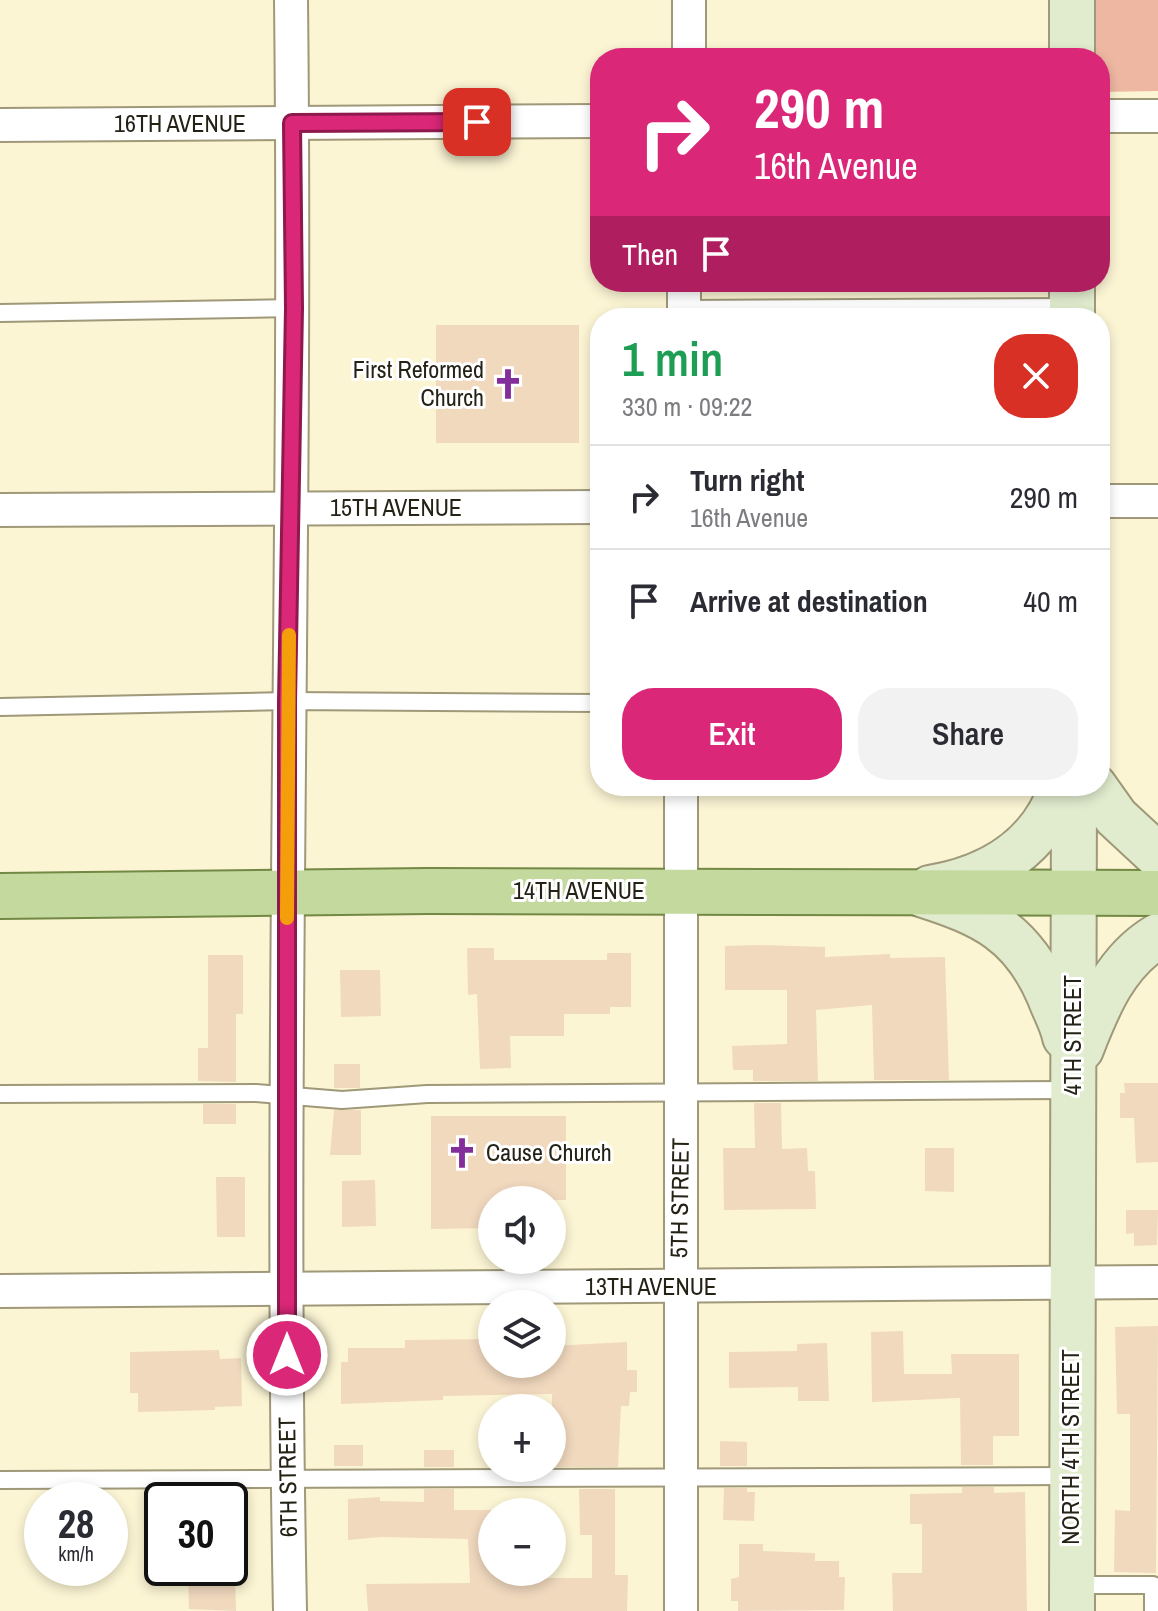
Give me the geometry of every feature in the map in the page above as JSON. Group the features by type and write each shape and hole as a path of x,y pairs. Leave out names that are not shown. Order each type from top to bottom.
{"main road":[{"name":"14TH AVENUE","path":"0,896 681,891 1158,893"}],"street":[{"name":"6TH STREET","path":"290,1611 287,1480 287,701 294,308 291,0"},
{"path":"689,0 689,48"},
{"path":"1072,0 1072,48"},
{"path":"1110,116 1158,116"},
{"name":"16TH AVENUE","path":"0,125 590,121"},
{"path":"1110,501 1158,501"},
{"name":"15TH AVENUE","path":"0,510 590,507"},
{"name":"5TH STREET","path":"681,796 681,1611"},
{"path":"911,891 962,883 1025,848 1051,816 1058,796"},
{"name":"4TH STREET","path":"1072,1284 1074,796"},
{"path":"1101,796 1116,817 1158,856"},
{"path":"911,891 969,910 1004,930 1021,949 1040,976 1063,1030 1074,1090"},
{"path":"1074,1090 1081,1048 1097,1007 1133,955 1158,936"},
{"name":"13TH AVENUE","path":"0,1291 1158,1282"},
{"name":"NORTH 4TH STREET","path":"1072,1284 1072,1598"}],"lane":[{"path":"684,303 1072,302"},
{"path":"0,313 294,308"},
{"path":"0,707 287,701 590,703"},
{"path":"0,1094 256,1093 342,1100 427,1094 1074,1090"},
{"path":"0,1480 1071,1476"},
{"path":"1072,1598 1153,1585 1153,1611"}],"shaded area":[{"path":"1092,0 1158,0 1158,91 1110,92 1110,48 1092,48"}],"building":[{"name":"First Reformed Church","path":"436,325 579,325 579,443 436,443"},
{"path":"725,946 825,947 825,957 890,954 890,958 945,957 949,1080 874,1080 872,1005 816,1010 818,1081 753,1081 753,1070 733,1070 732,1046 787,1044 787,990 725,990"},
{"path":"467,948 494,948 494,960 607,960 607,953 631,953 631,1007 610,1007 610,1014 564,1014 564,1036 510,1036 511,1068 480,1069 477,994 468,995"},
{"path":"208,955 243,955 243,1014 236,1014 236,1082 198,1081 198,1048 208,1048"},
{"path":"340,970 380,970 381,1016 341,1017"},
{"path":"334,1064 360,1064 360,1088 334,1088"},
{"path":"1124,1083 1158,1083 1158,1162 1136,1163 1134,1118 1120,1118 1120,1093 1125,1093"},
{"path":"754,1103 781,1103 782,1149 807,1148 808,1171 815,1171 816,1209 724,1210 723,1148 755,1148"},
{"path":"203,1104 236,1104 236,1124 203,1124"},
{"path":"334,1110 361,1110 361,1155 330,1155"},
{"name":"Cause Church","path":"431,1116 566,1116 566,1186 478,1186 478,1228 431,1229"},
{"path":"925,1148 954,1148 954,1192 925,1191"},
{"path":"216,1177 245,1177 245,1237 217,1237"},
{"path":"375,1180 376,1226 342,1227 342,1181"},
{"path":"1126,1210 1158,1210 1157,1245 1134,1246 1134,1233 1126,1234"},
{"path":"1158,1326 1156,1573 1114,1572 1115,1510 1130,1511 1130,1414 1117,1414 1115,1327"},
{"path":"903,1331 904,1374 952,1374 951,1354 1019,1354 1019,1436 993,1436 993,1465 961,1465 960,1398 872,1402 871,1332"},
{"path":"478,1339 478,1378 566,1378 566,1345 627,1342 627,1370 637,1370 637,1392 630,1392 629,1406 621,1406 618,1467 566,1467 566,1394 478,1394 443,1396 443,1400 341,1404 341,1362 348,1362 348,1348 405,1348 405,1340"},
{"path":"827,1343 829,1401 798,1401 798,1387 729,1388 729,1352 797,1351 797,1344"},
{"path":"219,1350 220,1359 241,1358 242,1406 215,1407 215,1410 138,1412 138,1393 130,1393 130,1352"},
{"path":"720,1441 747,1442 747,1466 720,1466"},
{"path":"334,1445 363,1445 363,1466 334,1466"},
{"path":"424,1450 454,1450 454,1467 424,1467"},
{"path":"962,1487 994,1487 994,1493 1025,1492 1027,1611 893,1611 892,1573 922,1573 922,1524 910,1524 910,1494 962,1493"},
{"path":"724,1488 747,1488 747,1492 755,1492 754,1521 723,1520"},
{"path":"424,1489 454,1489 454,1510 478,1510 478,1586 566,1586 566,1578 592,1578 592,1535 580,1535 579,1489 615,1489 615,1575 628,1575 627,1611 368,1611 366,1584 470,1583 468,1539 381,1537 348,1540 348,1499 380,1497 380,1501 424,1502"},
{"path":"739,1544 763,1544 763,1551 815,1553 815,1561 839,1561 839,1577 845,1577 844,1610 738,1611 738,1601 731,1601 731,1579 739,1577"},
{"path":"188,1586 235,1586 236,1611 189,1609"}],"slow traffic":[{"path":"287,918 289,635"}],"place":[{"name":"First Reformed Church","path":"508,384"},
{"name":"Cause Church","path":"462,1153"}],"route":[{"path":"287,1355 287,701 294,308 292,123 477,122"}]}
